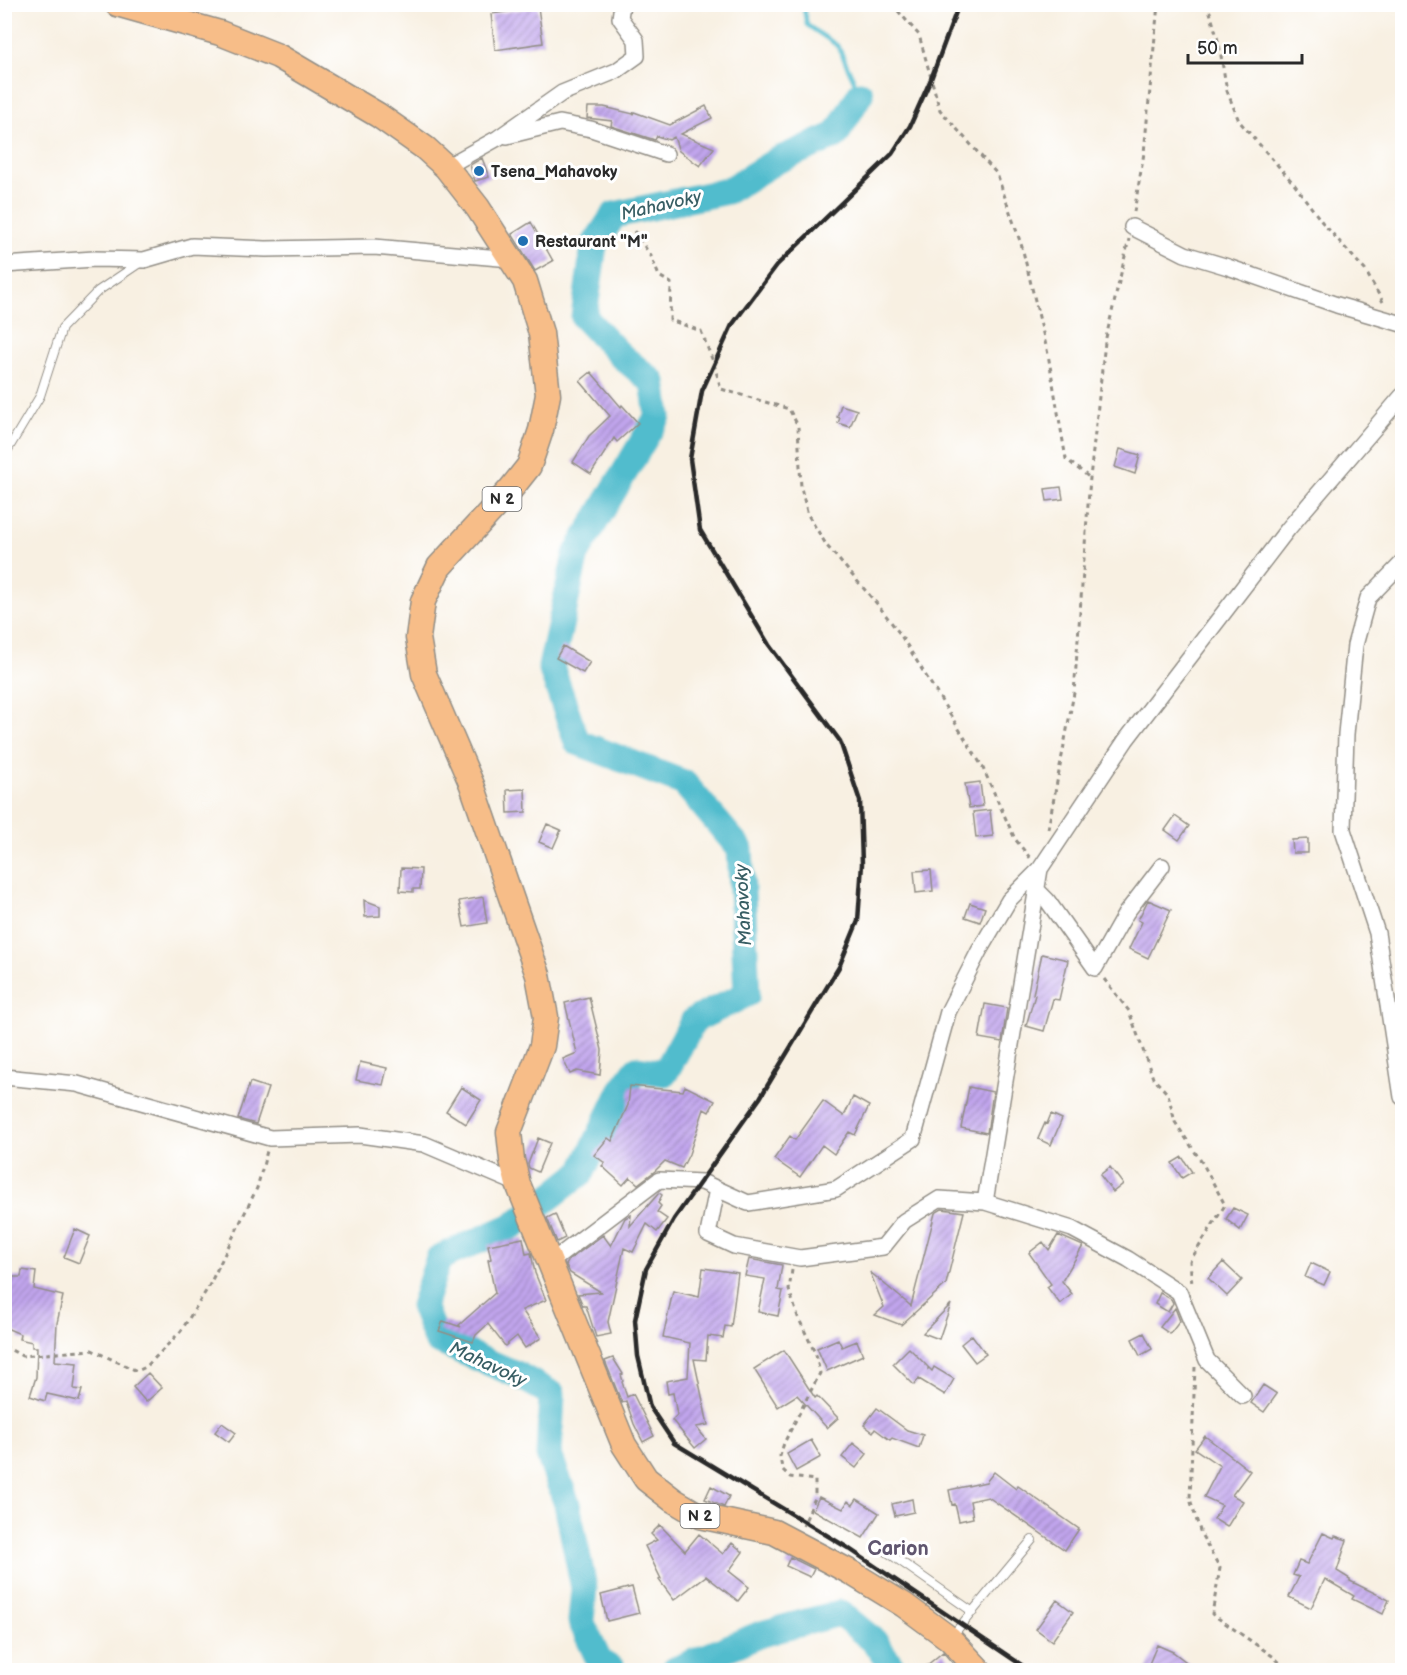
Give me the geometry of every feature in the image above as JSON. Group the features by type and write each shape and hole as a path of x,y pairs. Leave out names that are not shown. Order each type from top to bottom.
{"main road":[{"name":"N 2","path":"117,4 220,33 278,56 378,115 425,148 446,167 478,208 525,281 541,333 548,395 541,430 529,466 439,567 423,601 418,638 424,674 472,785 538,975 546,1017 542,1046 509,1132 512,1160 518,1184 624,1445 646,1479 673,1500 700,1516 774,1532 904,1605 950,1639 979,1671"}],"street":[{"path":"446,167 498,138 561,93 616,71 637,56 636,39 620,18 622,4"},
{"path":"498,138 560,123 591,129 666,154"},
{"path":"1132,227 1185,254 1398,323"},
{"path":"4,265 94,259 144,260 192,246 266,249 374,247 511,259"},
{"path":"546,1252 659,1180 702,1182 748,1203 836,1189 914,1139 948,1012 979,951 1009,900 1040,869 1126,740 1288,529 1402,396"},
{"path":"1402,562 1368,598 1355,645 1346,734 1343,830 1377,933 1402,1097"},
{"path":"1037,890 1047,900 1095,968 1126,913 1162,866"},
{"path":"985,1202 1040,869"},
{"path":"4,1077 77,1084 270,1138 360,1134 424,1144 518,1184"},
{"path":"717,1189 708,1234 734,1246 800,1258 883,1247 904,1221 939,1198 985,1202 1072,1229 1128,1259 1179,1292 1207,1360 1243,1396"}],"lane":[{"path":"4,456 40,396 62,328 98,291 144,260"},
{"path":"950,1639 1032,1540"},
{"path":"880,1547 973,1612"}],"path":[{"path":"892,4 919,35 940,110 997,174 1022,247 1046,343 1066,459 1090,478"},
{"path":"1047,834 1074,693 1090,478 1105,342 1132,227 1144,153 1158,4"},
{"path":"1204,4 1210,12 1220,44 1227,91 1239,121 1294,184 1322,222 1365,270 1398,323"},
{"path":"634,231 651,256 659,276 671,283 670,320 701,331 721,389 741,393 789,409 798,426 801,488 808,515 827,546 900,634 982,766 1015,838 1040,869"},
{"path":"4,762 9,785 4,862"},
{"path":"4,1346 22,1356 93,1350 137,1371 146,1367 181,1331 208,1288 257,1188 270,1138"},
{"path":"793,1257 789,1290 798,1317 816,1355 819,1373 784,1443 780,1456 782,1469 790,1476 815,1480 815,1498 803,1521 799,1545"}],"building":[{"path":"538,7 543,43 495,50 491,14"},
{"path":"706,106 712,118 681,134 714,148 700,166 679,151 674,137 669,140 657,136 655,140 611,126 612,121 587,118 588,107 604,107 633,114 634,112 670,125"},
{"name":"Tsena_Mahavoky","path":"482,158 489,177 475,181 470,165"},
{"path":"531,222 553,261 535,271 512,234"},
{"path":"591,372 638,423 617,442 614,438 591,474 573,462 589,436 610,416 580,381"},
{"path":"841,405 857,410 850,427 838,423 840,418 837,417"},
{"path":"1120,449 1140,455 1135,474 1115,467"},
{"path":"1061,487 1063,499 1047,501 1045,489"},
{"path":"563,646 590,662 583,673 556,658"},
{"path":"980,782 983,806 969,808 965,784"},
{"path":"525,789 526,812 508,813 507,790"},
{"path":"990,810 993,836 976,838 973,812"},
{"path":"1175,816 1189,826 1179,840 1165,830"},
{"path":"547,824 561,830 553,848 539,842"},
{"path":"1308,839 1308,853 1293,853 1292,840"},
{"path":"401,868 421,869 420,889 413,889 413,892 400,891"},
{"path":"931,870 933,891 916,893 914,871"},
{"path":"483,897 487,923 464,927 459,901"},
{"path":"364,900 380,906 380,916 365,917"},
{"path":"1148,900 1171,910 1148,958 1129,949 1142,922 1138,920"},
{"path":"970,903 985,908 980,922 965,917"},
{"path":"1042,954 1068,960 1059,1000 1053,999 1044,1031 1026,1026 1035,995 1033,994"},
{"path":"589,997 602,1050 600,1075 577,1071 570,1074 563,1059 577,1053 565,1003"},
{"path":"985,1004 1007,1008 1002,1042 979,1038"},
{"path":"360,1062 387,1068 383,1085 356,1080"},
{"path":"250,1082 268,1088 256,1124 238,1119"},
{"path":"630,1086 683,1091 685,1086 715,1101 709,1112 704,1109 682,1168 665,1161 638,1184 630,1177 623,1185 602,1166 605,1163 594,1155 608,1138 612,1141 628,1105"},
{"path":"461,1087 481,1100 466,1124 446,1111"},
{"path":"969,1087 993,1092 987,1133 961,1128"},
{"path":"853,1097 869,1106 855,1135 849,1132 834,1154 822,1145 800,1177 774,1159 790,1136 795,1140 823,1101 844,1116"},
{"path":"1051,1114 1062,1119 1051,1145 1038,1139"},
{"path":"538,1138 550,1143 538,1172 529,1168 528,1164"},
{"path":"1182,1157 1192,1172 1182,1178 1172,1163"},
{"path":"1110,1167 1123,1184 1113,1192 1100,1175"},
{"path":"659,1193 662,1195 658,1203 661,1206 657,1212 667,1219 657,1232 647,1224 633,1252 624,1248 608,1322 611,1334 596,1337 586,1306 583,1306 578,1294 601,1292 570,1273 566,1265 569,1260 603,1235 611,1246 625,1218 631,1215 630,1226"},
{"path":"1233,1208 1248,1215 1240,1230 1226,1219"},
{"path":"942,1209 964,1212 946,1284 901,1325 875,1315 884,1307 870,1272 911,1306 935,1213"},
{"path":"555,1214 565,1238 557,1242 547,1218"},
{"path":"75,1229 90,1236 79,1263 64,1257"},
{"path":"1058,1235 1083,1246 1062,1281 1072,1294 1060,1304 1047,1287 1051,1284 1029,1253 1043,1242 1049,1250"},
{"path":"523,1238 526,1254 531,1253 535,1273 546,1300 522,1310 541,1338 525,1348 517,1336 505,1346 488,1324 476,1335 473,1342 439,1331 443,1321 461,1327 459,1325 495,1293 488,1260 491,1259 488,1245"},
{"path":"749,1259 782,1265 778,1290 783,1291 778,1316 758,1312 765,1279 745,1276"},
{"path":"1223,1262 1242,1280 1227,1296 1208,1278"},
{"path":"1311,1263 1330,1272 1324,1285 1305,1277"},
{"path":"703,1268 738,1273 731,1327 725,1326 723,1338 708,1336 706,1360 694,1359 708,1425 696,1427 706,1439 695,1448 672,1420 677,1415 673,1393 668,1394 666,1381 688,1377 690,1343 663,1337 673,1291 699,1297"},
{"path":"22,1270 36,1272 34,1289 63,1296 57,1323 55,1361 77,1363 74,1389 82,1390 79,1401 47,1394 45,1401 30,1396 36,1377 37,1347 32,1347 32,1342 19,1339 20,1334 4,1327 4,1277 21,1277"},
{"path":"1160,1293 1171,1299 1173,1303 1168,1312 1155,1304"},
{"path":"951,1304 939,1339 923,1333"},
{"path":"1175,1308 1180,1321 1170,1334 1160,1327"},
{"path":"1144,1333 1152,1349 1140,1356 1132,1339"},
{"path":"972,1335 986,1354 975,1362 961,1344"},
{"path":"838,1339 842,1347 857,1341 863,1355 827,1371 817,1348"},
{"path":"909,1348 928,1369 932,1371 934,1367 954,1379 945,1395 919,1379 914,1385 893,1364"},
{"path":"784,1350 815,1398 817,1396 838,1418 827,1428 797,1395 778,1407 754,1369"},
{"path":"613,1358 623,1374 621,1375 622,1382 627,1397 633,1394 654,1436 643,1442 626,1401 622,1403 605,1361"},
{"path":"148,1373 162,1388 146,1402 133,1387"},
{"path":"1263,1385 1277,1394 1264,1412 1251,1403"},
{"path":"877,1408 907,1430 923,1435 919,1448 892,1438 890,1440 875,1429 873,1432 864,1425"},
{"path":"222,1423 236,1433 229,1442 215,1432"},
{"path":"1205,1436 1250,1471 1232,1495 1243,1501 1227,1527 1214,1519 1222,1505 1204,1497 1220,1466 1195,1449"},
{"path":"811,1440 821,1457 796,1471 787,1454"},
{"path":"853,1443 867,1454 856,1468 842,1457"},
{"path":"994,1472 1016,1489 1018,1486 1079,1529 1065,1550 988,1497 970,1501 973,1518 959,1521 949,1490 986,1482"},
{"path":"711,1486 729,1496 724,1507 705,1499"},
{"path":"819,1497 843,1509 848,1501 853,1505 857,1499 879,1513 863,1538 813,1510"},
{"path":"912,1499 914,1512 895,1516 892,1504"},
{"path":"660,1525 685,1551 699,1534 723,1554 732,1543 743,1552 729,1571 749,1587 738,1601 706,1576 674,1600 659,1580 661,1579 645,1546 657,1540 651,1534"},
{"path":"1323,1533 1347,1540 1337,1571 1350,1581 1389,1600 1383,1614 1352,1599 1354,1596 1325,1579 1311,1608 1289,1597 1299,1577 1293,1575 1299,1561 1307,1564"},
{"path":"790,1557 814,1569 810,1577 786,1566"},
{"path":"632,1587 639,1613 607,1621 601,1595"},
{"path":"1057,1600 1073,1612 1052,1641 1036,1629"},
{"path":"1157,1645 1173,1652 1198,1671 1146,1671"},
{"path":"943,1652 955,1666 949,1671 920,1671"}],"waterway":[{"path":"803,4 807,25 838,46 860,94"},
{"name":"Mahavoky","path":"613,1670 600,1662 581,1621 584,1588 567,1504 549,1455 552,1394 518,1375 436,1340 423,1306 439,1258 514,1225 582,1172 621,1091 637,1069 665,1073 694,1020 747,994 740,849 684,783 577,742 551,667 576,554 658,416 653,382 620,355 584,317 594,245 614,215 727,191 776,161 836,135 860,94"},
{"name":"Mahavoky","path":"675,1670 761,1634 840,1613 874,1641 894,1670"}],"railway":[{"path":"959,4 931,79 910,126 892,154 777,265 732,325 702,391 690,459 700,530 769,645 840,741 860,801 862,864 858,921 839,967 760,1098 674,1219 646,1269 635,1320 638,1356 650,1407 674,1443 848,1548 1029,1670"}],"place":[{"name":"Tsena_Mahavoky","path":"479,171"},
{"name":"Restaurant \"M\"","path":"523,241"}],"district":[{"name":"Carion","path":"898,1548"}]}
